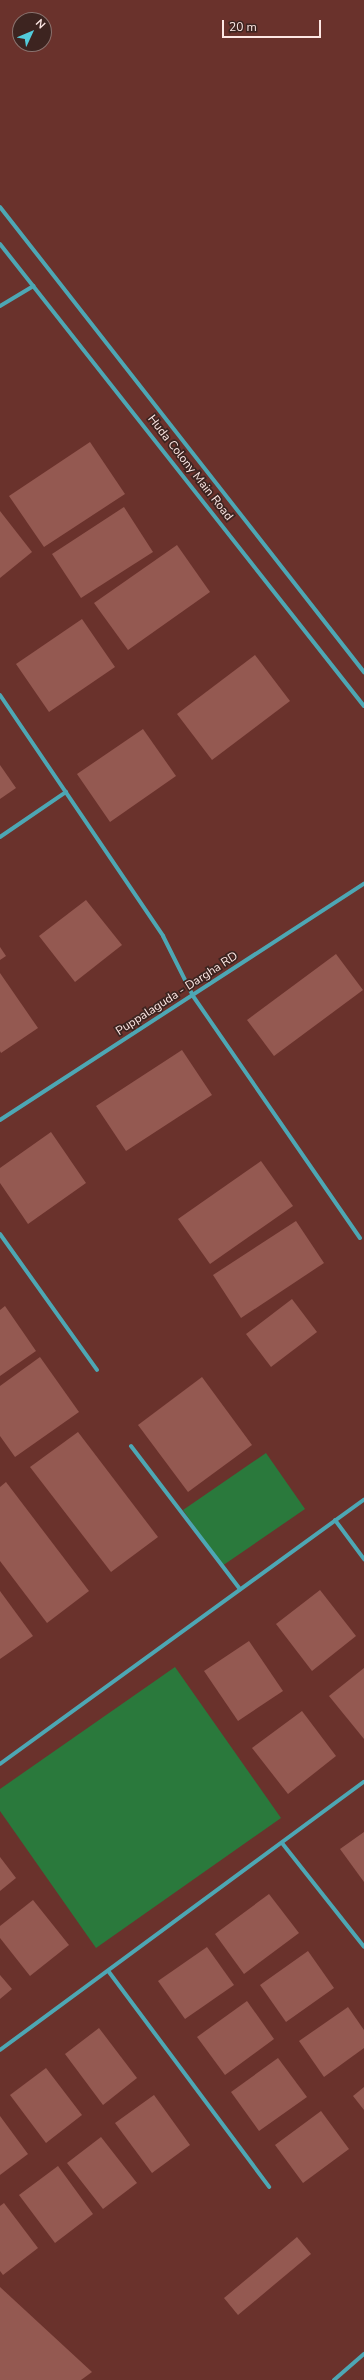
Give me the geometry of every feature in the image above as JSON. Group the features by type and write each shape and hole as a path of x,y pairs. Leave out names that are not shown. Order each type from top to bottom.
{"street":[{"path":"0,207 364,672"},
{"name":"Huda Colony Main Road","path":"0,244 364,706"},
{"path":"0,306 33,286"},
{"path":"0,695 163,936 193,996 360,1238"},
{"path":"0,837 66,792"},
{"name":"Puppalaguda - Dargha RD","path":"0,1120 364,884"},
{"path":"0,1234 97,1370"},
{"path":"131,1446 240,1589"},
{"path":"0,1764 364,1500"},
{"path":"335,1520 364,1559"},
{"path":"0,2050 109,1972 364,1782"},
{"path":"282,1843 364,1947"},
{"path":"109,1972 269,2187"},
{"path":"334,2380 364,2354"}],"green space":[{"path":"266,1453 305,1509 222,1566 183,1510"},
{"path":"175,1667 281,1818 96,1948 0,1811 0,1789"}],"building":[{"path":"90,442 125,494 44,547 9,496"},
{"path":"124,507 153,552 81,598 52,554"},
{"path":"0,511 32,552 0,578"},
{"path":"177,545 210,592 128,650 94,603"},
{"path":"82,619 115,667 49,712 16,664"},
{"path":"255,655 290,701 212,760 177,714"},
{"path":"143,729 176,776 110,822 77,774"},
{"path":"0,765 16,788 0,799"},
{"path":"86,900 122,945 75,982 39,936"},
{"path":"0,947 6,956 0,960"},
{"path":"336,954 363,990 274,1056 247,1020"},
{"path":"0,973 38,1028 1,1053 0,1051"},
{"path":"182,1050 212,1095 126,1151 96,1106"},
{"path":"51,1132 86,1183 28,1224 0,1183 0,1168"},
{"path":"261,1161 293,1206 210,1264 178,1219"},
{"path":"296,1221 324,1263 241,1318 213,1275"},
{"path":"292,1299 317,1332 271,1367 246,1334"},
{"path":"5,1306 36,1351 0,1376 0,1310"},
{"path":"40,1357 79,1412 15,1457 0,1436 0,1386"},
{"path":"202,1377 252,1445 188,1492 138,1425"},
{"path":"78,1432 158,1537 111,1572 30,1467"},
{"path":"6,1482 89,1591 47,1623 0,1561 0,1487"},
{"path":"320,1590 356,1636 312,1671 276,1624"},
{"path":"0,1591 33,1636 0,1659"},
{"path":"249,1641 283,1691 238,1721 204,1671"},
{"path":"364,1668 364,1739 329,1696"},
{"path":"302,1711 336,1756 288,1794 252,1748"},
{"path":"364,1832 364,1882 340,1849"},
{"path":"0,1857 16,1878 0,1891"},
{"path":"269,1894 299,1933 244,1974 215,1934"},
{"path":"33,1900 69,1945 30,1976 0,1938 0,1926"},
{"path":"207,1947 234,1985 185,2019 158,1981"},
{"path":"308,1951 334,1988 286,2022 260,1985"},
{"path":"0,1975 12,1989 0,1999"},
{"path":"247,2001 274,2039 225,2075 197,2037"},
{"path":"348,2007 364,2030 364,2048 324,2077 299,2041"},
{"path":"99,2028 137,2078 103,2105 65,2054"},
{"path":"278,2058 307,2097 259,2131 231,2092"},
{"path":"46,2068 82,2115 46,2143 10,2095"},
{"path":"364,2087 364,2110 353,2096"},
{"path":"154,2095 190,2145 152,2173 115,2123"},
{"path":"321,2111 349,2149 303,2183 275,2145"},
{"path":"0,2116 28,2154 0,2175"},
{"path":"101,2137 137,2183 103,2209 67,2163"},
{"path":"58,2166 93,2214 55,2243 19,2195"},
{"path":"4,2203 38,2248 3,2275 0,2271 0,2206"},
{"path":"297,2237 311,2254 238,2315 224,2298"},
{"path":"0,2287 92,2372 81,2380 0,2380"}]}
